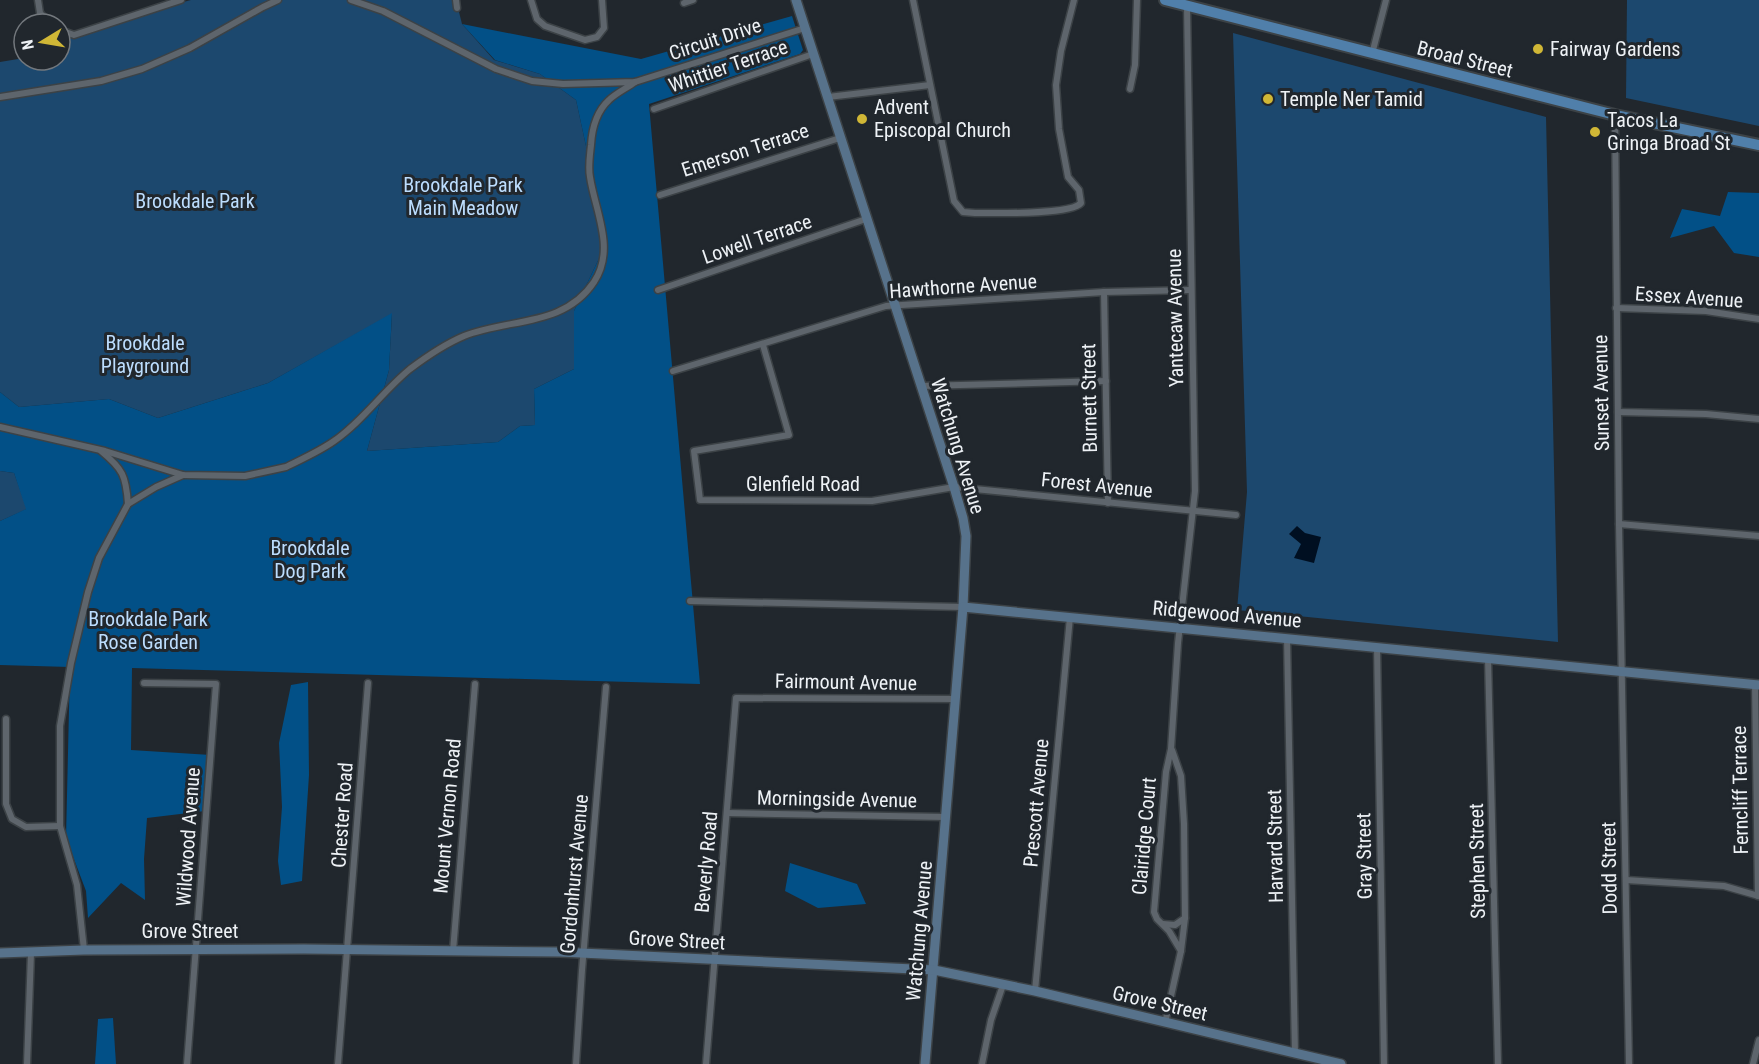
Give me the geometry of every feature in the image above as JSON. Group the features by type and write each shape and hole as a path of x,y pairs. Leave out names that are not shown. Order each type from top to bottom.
{"main road":[{"name":"Watchung Avenue","path":"796,0 954,487 966,536 956,699 925,1064"},
{"name":"Broad Street","path":"1165,0 1615,115 1759,145"},
{"name":"Ridgewood Avenue","path":"963,607 1757,685"},
{"name":"Grove Street","path":"0,953 196,949 583,953 934,970 1341,1064"}],"street":[{"path":"72,34 181,0"},
{"path":"0,97 101,81 142,69 190,48 278,0"},
{"path":"351,0 383,11 496,69 532,81 593,84 635,82"},
{"path":"456,0 457,8"},
{"path":"531,0 537,20 545,26 579,38 592,39 597,37 604,28 602,0"},
{"path":"684,3 693,0"},
{"path":"913,0 954,201 963,212 975,213 1058,211 1078,207 1081,203 1079,190 1068,177 1059,129 1056,85 1061,51 1074,0"},
{"path":"1130,89 1136,65 1137,0"},
{"path":"1372,54 1386,0"},
{"name":"Yantecaw Avenue","path":"1180,628 1194,511 1187,7"},
{"name":"Circuit Drive","path":"635,82 805,28"},
{"name":"Whittier Terrace","path":"654,109 813,54"},
{"path":"0,428 100,450 183,475 245,476 286,467 334,441 374,406 409,370 438,350 464,337 494,327 552,316 577,302 595,282 603,263 604,238 589,175 592,128 610,99 635,82"},
{"path":"828,97 930,85"},
{"name":"Sunset Avenue","path":"1615,115 1622,671"},
{"name":"Emerson Terrace","path":"660,195 840,138"},
{"name":"Lowell Terrace","path":"658,290 866,219"},
{"name":"Hawthorne Avenue","path":"673,371 895,305 1104,292 1191,290"},
{"name":"Burnett Street","path":"1104,292 1108,503"},
{"name":"Essex Avenue","path":"1616,308 1706,311 1759,319"},
{"name":"Glenfield Road","path":"763,345 789,435 694,451 700,500 872,501 954,487"},
{"path":"921,386 1106,381"},
{"path":"1618,412 1706,414 1759,419"},
{"path":"100,450 124,474 129,504"},
{"path":"84,950 77,885 60,826 60,726 70,663 99,558 129,504 156,487 183,475"},
{"name":"Forest Avenue","path":"954,487 1236,515"},
{"path":"1619,524 1759,536"},
{"name":"Ridgewood Avenue","path":"690,601 963,607"},
{"name":"Prescott Avenue","path":"1035,992 1070,617"},
{"name":"Clairidge Court","path":"1180,628 1171,749 1166,772 1154,912 1181,951"},
{"name":"Harvard Street","path":"1287,638 1295,1054"},
{"name":"Gray Street","path":"1377,647 1384,1064"},
{"name":"Stephen Street","path":"1488,658 1498,1064"},
{"name":"Dodd Street","path":"1622,671 1629,1064"},
{"name":"Wildwood Avenue","path":"144,683 216,684 187,1064"},
{"name":"Chester Road","path":"338,1064 368,683"},
{"name":"Mount Vernon Road","path":"453,951 475,684"},
{"name":"Ferncliff Terrace","path":"1757,685 1759,896"},
{"name":"Gordonhurst Avenue","path":"576,1064 583,953 606,687"},
{"name":"Fairmount Avenue","path":"736,698 956,699"},
{"name":"Beverly Road","path":"706,1064 736,698"},
{"path":"6,719 6,804 12,819 26,827 60,826"},
{"name":"Clairidge Court","path":"1165,1023 1181,951 1185,918 1181,776 1171,749"},
{"name":"Morningside Avenue","path":"727,813 946,817"},
{"path":"1626,880 1724,886 1759,896"},
{"path":"1162,924 1175,925 1185,918"},
{"path":"27,1064 31,953"},
{"path":"982,1064 991,1020 1003,985"},
{"path":"1753,1064 1759,1040"}],"green space":[{"name":"Brookdale Park","path":"191,0 456,0 462,24 494,60 540,74 576,100 599,206 604,248 574,311 574,369 534,389 535,425 520,426 498,442 367,451 389,370 392,314 268,383 158,418 109,399 19,407 0,392 0,62 12,60 12,72 72,72 72,32"},
{"path":"1627,0 1759,0 1759,126 1626,98"},
{"path":"792,16 803,50 800,54 649,104 700,684 132,668 131,750 211,755 205,811 147,818 144,859 145,900 121,883 88,918 86,891 66,838 70,667 0,665 0,521 26,509 14,473 0,471 0,392 19,407 109,399 158,418 268,383 392,313 389,370 367,451 498,442 520,426 535,425 534,389 574,369 574,311 604,248 599,206 576,100 540,74 495,60 462,24 641,59"},
{"path":"1233,33 1546,117 1558,642 1237,610 1247,492"},
{"path":"1728,192 1759,193 1759,257 1734,253 1714,226 1670,238 1682,209 1720,216"},
{"path":"0,471 14,473 27,509 0,521"},
{"path":"308,682 309,775 302,881 281,885 278,861 282,807 279,743 291,685"},
{"path":"790,863 857,884 866,904 818,908 785,891"},
{"path":"113,1018 116,1064 95,1064 98,1019"}],"shaded area":[{"path":"1297,526 1305,533 1321,537 1314,563 1294,558 1301,544 1289,534"}],"place":[{"name":"Fairway Gardens","path":"1538,49"},
{"name":"Temple Ner Tamid","path":"1268,99"},
{"name":"Advent Episcopal Church","path":"862,119"},
{"name":"Tacos La Gringa Broad St","path":"1595,132"}],"park label":[{"name":"Brookdale Park Main Meadow","path":"463,196"},
{"name":"Brookdale Playground","path":"145,354"},
{"name":"Brookdale Dog Park","path":"310,560"},
{"name":"Brookdale Park Rose Garden","path":"148,630"}]}
